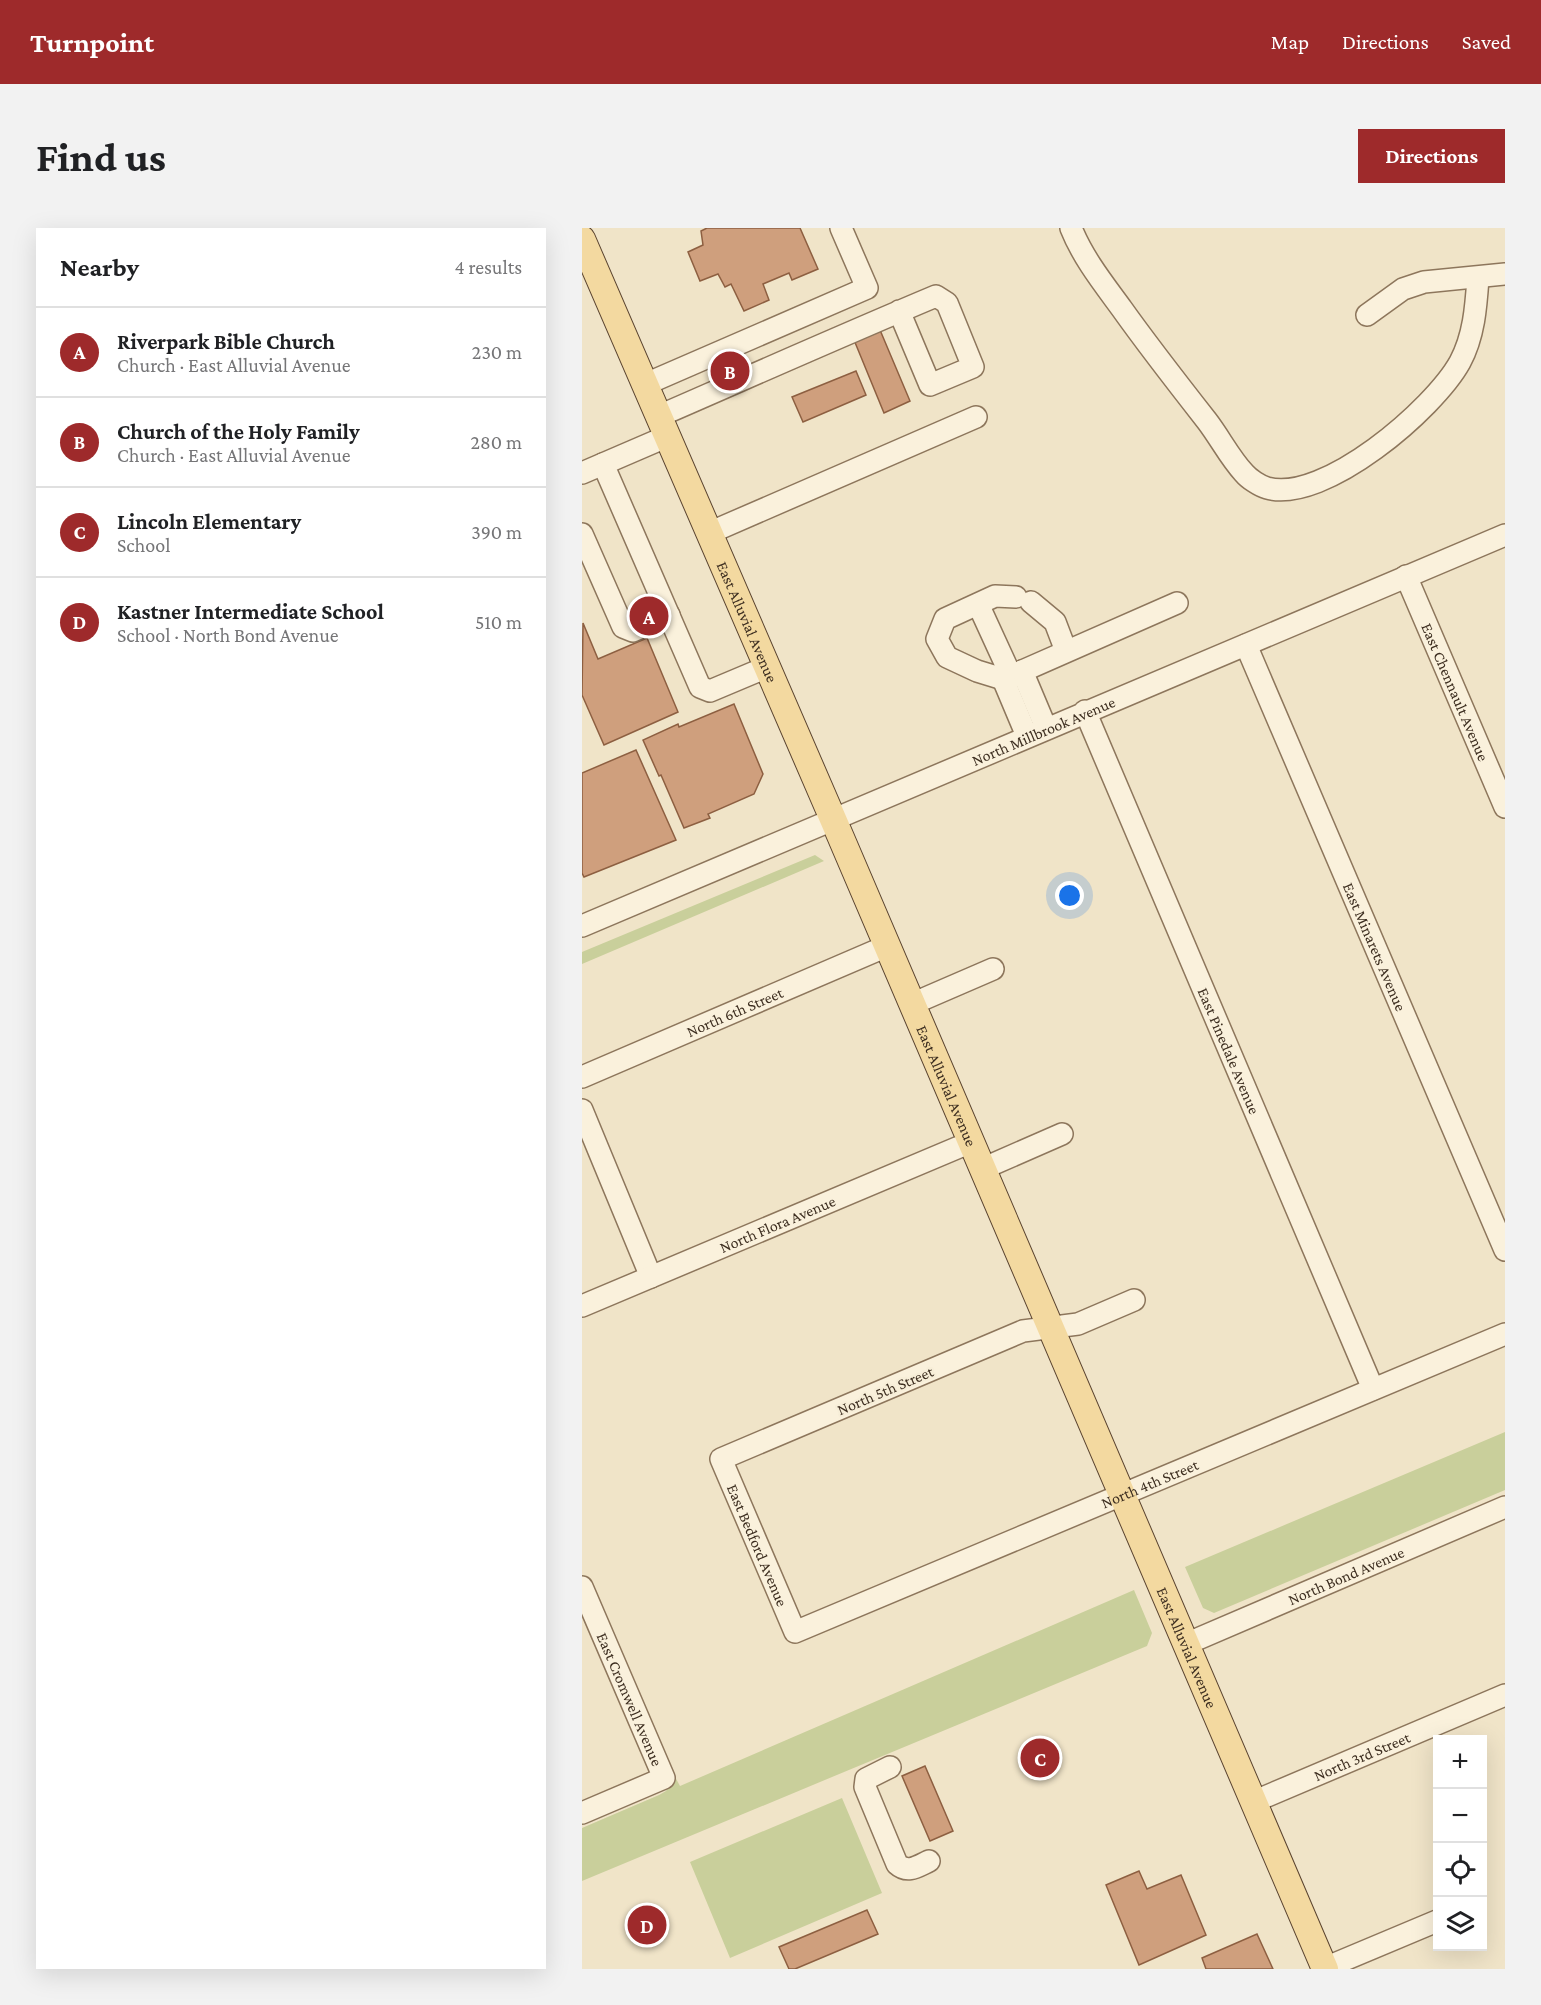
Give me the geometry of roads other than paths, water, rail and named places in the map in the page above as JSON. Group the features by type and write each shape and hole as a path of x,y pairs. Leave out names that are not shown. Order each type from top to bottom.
{"main road":[{"name":"East Alluvial Avenue","path":"582,238 1325,1969"}],"street":[{"path":"646,384 867,288 841,228"},
{"path":"1071,228 1092,268 1161,363 1214,430 1244,474 1265,488 1287,491 1309,486 1345,470 1414,415 1441,390 1460,361 1470,339 1475,315 1478,278"},
{"path":"1367,315 1403,289 1424,282 1505,274"},
{"path":"582,473 603,464 664,426 777,363 899,311"},
{"path":"709,532 976,417"},
{"path":"603,464 700,687 710,691 767,667"},
{"path":"582,534 623,627 633,631 669,615"},
{"name":"North Millbrook Avenue","path":"582,926 1505,535"},
{"name":"East Chennault Avenue","path":"1406,576 1505,807"},
{"path":"1066,651 1055,622 1024,600 995,596 945,619 937,639 946,657 976,671 1012,675 1177,603"},
{"path":"978,604 1012,675 1046,728"},
{"name":"East Minarets Avenue","path":"1246,645 1505,1250"},
{"path":"1012,675 1027,736"},
{"name":"East Pinedale Avenue","path":"1085,711 1373,1389"},
{"name":"North 6th Street","path":"582,1077 887,946"},
{"name":"East Alluvial Avenue","path":"912,1004 993,969"},
{"path":"582,1110 651,1276"},
{"path":"982,1168 1062,1134"},
{"name":"North Flora Avenue","path":"582,1306 971,1142"},
{"path":"1051,1328 1078,1323 1134,1300"},
{"name":"North 5th Street","path":"721,1460 1023,1331 1051,1328"},
{"name":"North 4th Street","path":"795,1632 1505,1334"},
{"name":"East Bedford Avenue","path":"721,1460 795,1632"},
{"name":"North Bond Avenue","path":"1186,1644 1505,1507"},
{"name":"East Cromwell Avenue","path":"582,1587 664,1778 582,1813"},
{"name":"North 3rd Street","path":"1253,1802 1505,1695"},
{"path":"890,1767 870,1775 866,1779 865,1787 897,1864 903,1869 910,1869 929,1861"},
{"name":"East Alluvial Avenue","path":"1325,1969 1433,1923"}],"place":[{"name":"Church of the Holy Family","path":"730,371"},
{"name":"Riverpark Bible Church","path":"649,616"},
{"name":"Lincoln Elementary","path":"1040,1758"},
{"name":"Kastner Intermediate School","path":"647,1925"}]}
